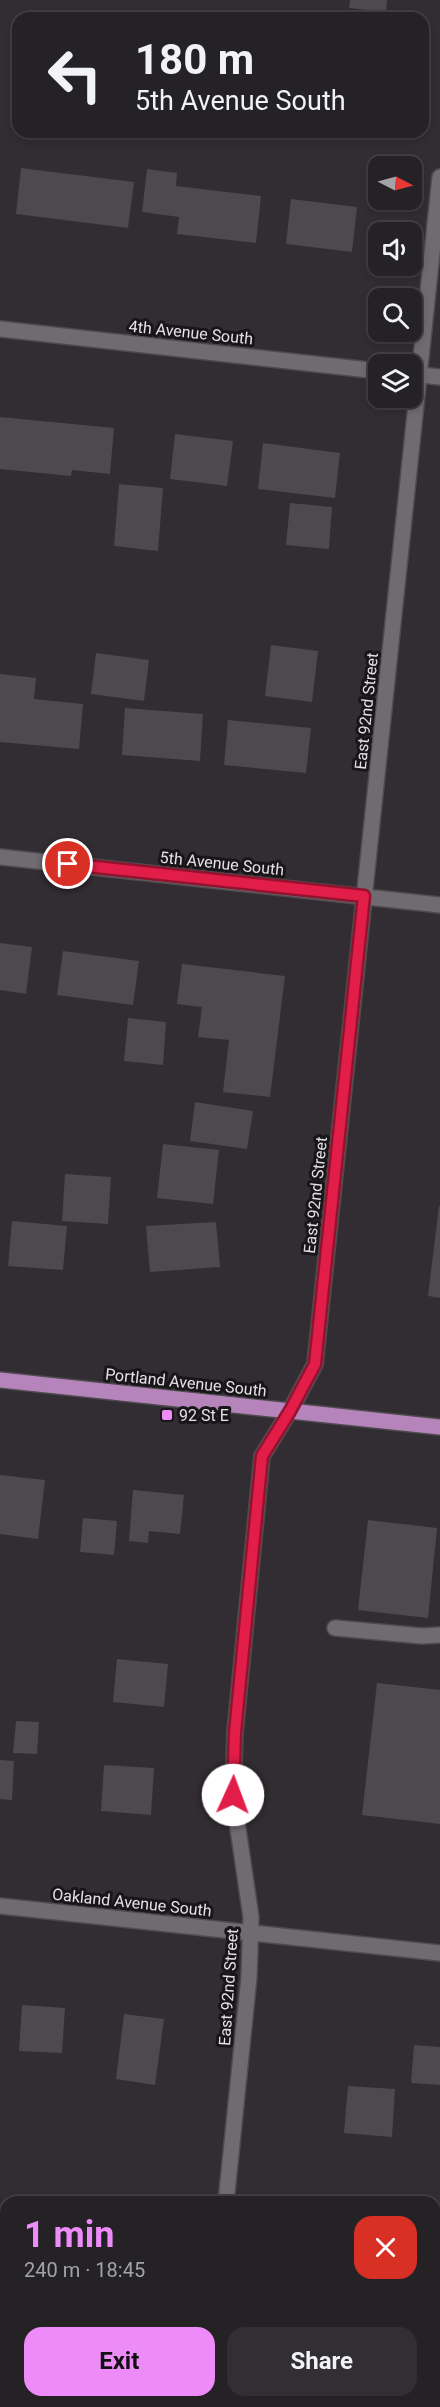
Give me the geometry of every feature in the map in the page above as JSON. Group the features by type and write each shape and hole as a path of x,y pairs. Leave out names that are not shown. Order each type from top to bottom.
{"main road":[{"name":"Portland Avenue South","path":"0,1380 440,1428"}],"street":[{"name":"East 92nd Street","path":"418,354 440,177"},
{"name":"4th Avenue South","path":"0,329 368,369"},
{"path":"422,376 440,377"},
{"name":"East 92nd Street","path":"227,2196 249,1977 251,1917 233,1795 235,1732 262,1456 315,1364 412,408"},
{"name":"5th Avenue South","path":"0,857 440,904"},
{"path":"335,1628 422,1636 440,1635"},
{"name":"Oakland Avenue South","path":"0,1906 440,1953"}],"building":[{"path":"350,0 387,0 386,12 349,8"},
{"path":"21,168 134,182 128,228 16,214"},
{"path":"147,169 177,173 176,186 261,196 256,243 177,234 179,217 142,212"},
{"path":"291,199 357,207 352,252 286,244"},
{"path":"0,417 114,428 110,474 72,470 71,476 0,469"},
{"path":"175,434 233,441 227,486 170,479"},
{"path":"263,443 340,453 335,498 258,489"},
{"path":"119,484 163,488 158,551 114,546"},
{"path":"290,503 332,507 329,549 286,545"},
{"path":"271,645 318,651 312,702 265,696"},
{"path":"96,653 149,660 144,701 91,694"},
{"path":"0,674 36,678 34,699 83,704 79,749 0,742"},
{"path":"125,708 203,714 200,761 122,755"},
{"path":"228,720 311,728 306,773 224,765"},
{"path":"0,943 32,947 26,994 0,990"},
{"path":"63,951 139,961 133,1005 57,995"},
{"path":"182,964 285,976 270,1097 223,1092 229,1040 198,1037 202,1007 177,1004"},
{"path":"128,1018 166,1022 163,1065 124,1061"},
{"path":"195,1102 253,1111 247,1149 190,1141"},
{"path":"163,1144 219,1150 213,1204 157,1198"},
{"path":"65,1174 111,1177 108,1224 62,1221"},
{"path":"440,1206 440,1298 428,1296"},
{"path":"12,1221 67,1226 63,1270 8,1266"},
{"path":"216,1222 220,1267 150,1272 146,1226"},
{"path":"0,1475 45,1480 38,1539 0,1534"},
{"path":"133,1490 184,1495 180,1534 149,1531 148,1543 129,1541"},
{"path":"83,1518 117,1521 114,1555 80,1552"},
{"path":"368,1520 437,1528 428,1618 358,1610"},
{"path":"117,1659 168,1664 164,1707 113,1702"},
{"path":"377,1683 440,1690 440,1824 362,1815"},
{"path":"16,1721 39,1722 37,1754 13,1753"},
{"path":"0,1760 14,1761 12,1800 0,1799"},
{"path":"104,1765 154,1768 151,1815 101,1811"},
{"path":"22,2005 65,2008 62,2053 19,2051"},
{"path":"124,2014 164,2019 155,2085 116,2079"},
{"path":"414,2045 440,2047 440,2085 411,2083"},
{"path":"348,2086 395,2089 392,2137 344,2133"}],"place":[{"name":"92 St E","path":"167,1415"}],"route":[{"path":"68,864 364,896 315,1364 262,1456 235,1732 233,1795"}]}
